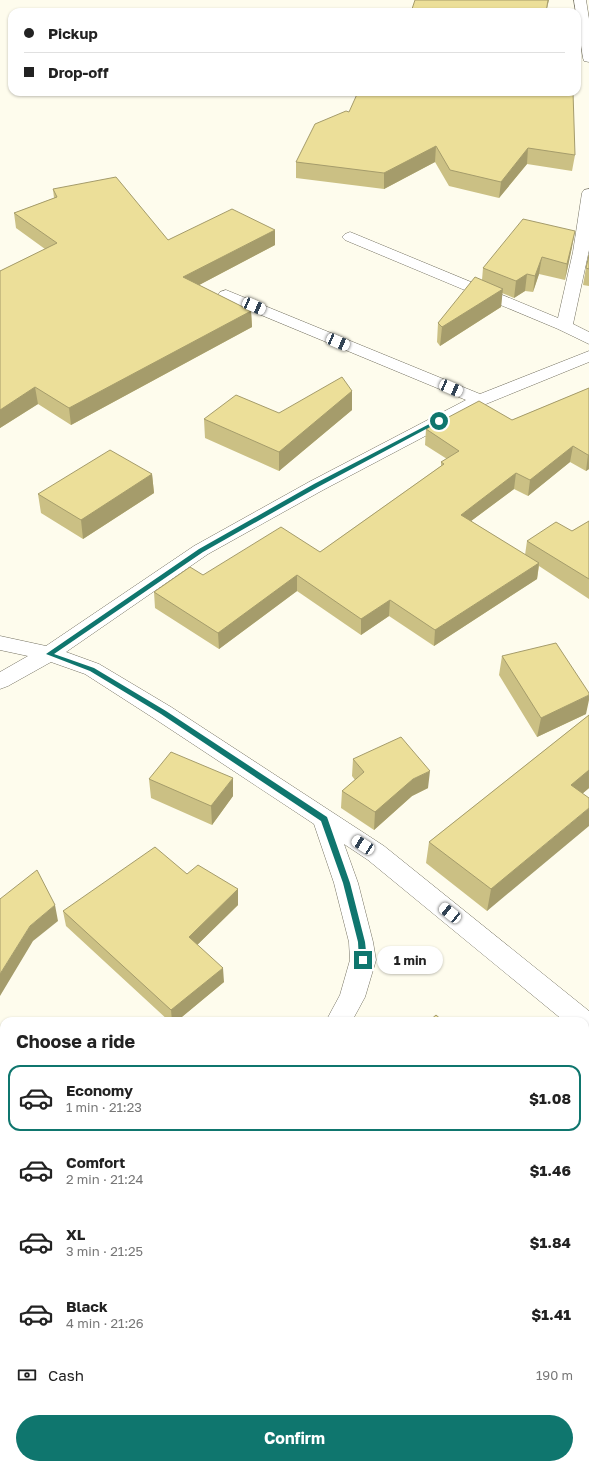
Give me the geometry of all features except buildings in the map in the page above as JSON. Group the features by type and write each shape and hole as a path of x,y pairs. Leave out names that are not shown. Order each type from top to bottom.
{"street":[{"path":"580,0 589,58"},
{"path":"564,326 581,252 589,193"},
{"path":"350,237 564,326 589,339"},
{"path":"226,295 480,400"},
{"path":"0,681 49,654 201,550 316,486 480,400 589,356"},
{"path":"0,642 49,654 92,669 164,713 376,853 578,1017"},
{"path":"324,819 346,883 361,942 363,960 352,997 341,1017"}],"route":[{"path":"363,960 361,942 346,883 324,819 164,713 92,669 49,654 201,550 316,486 439,421"}]}
